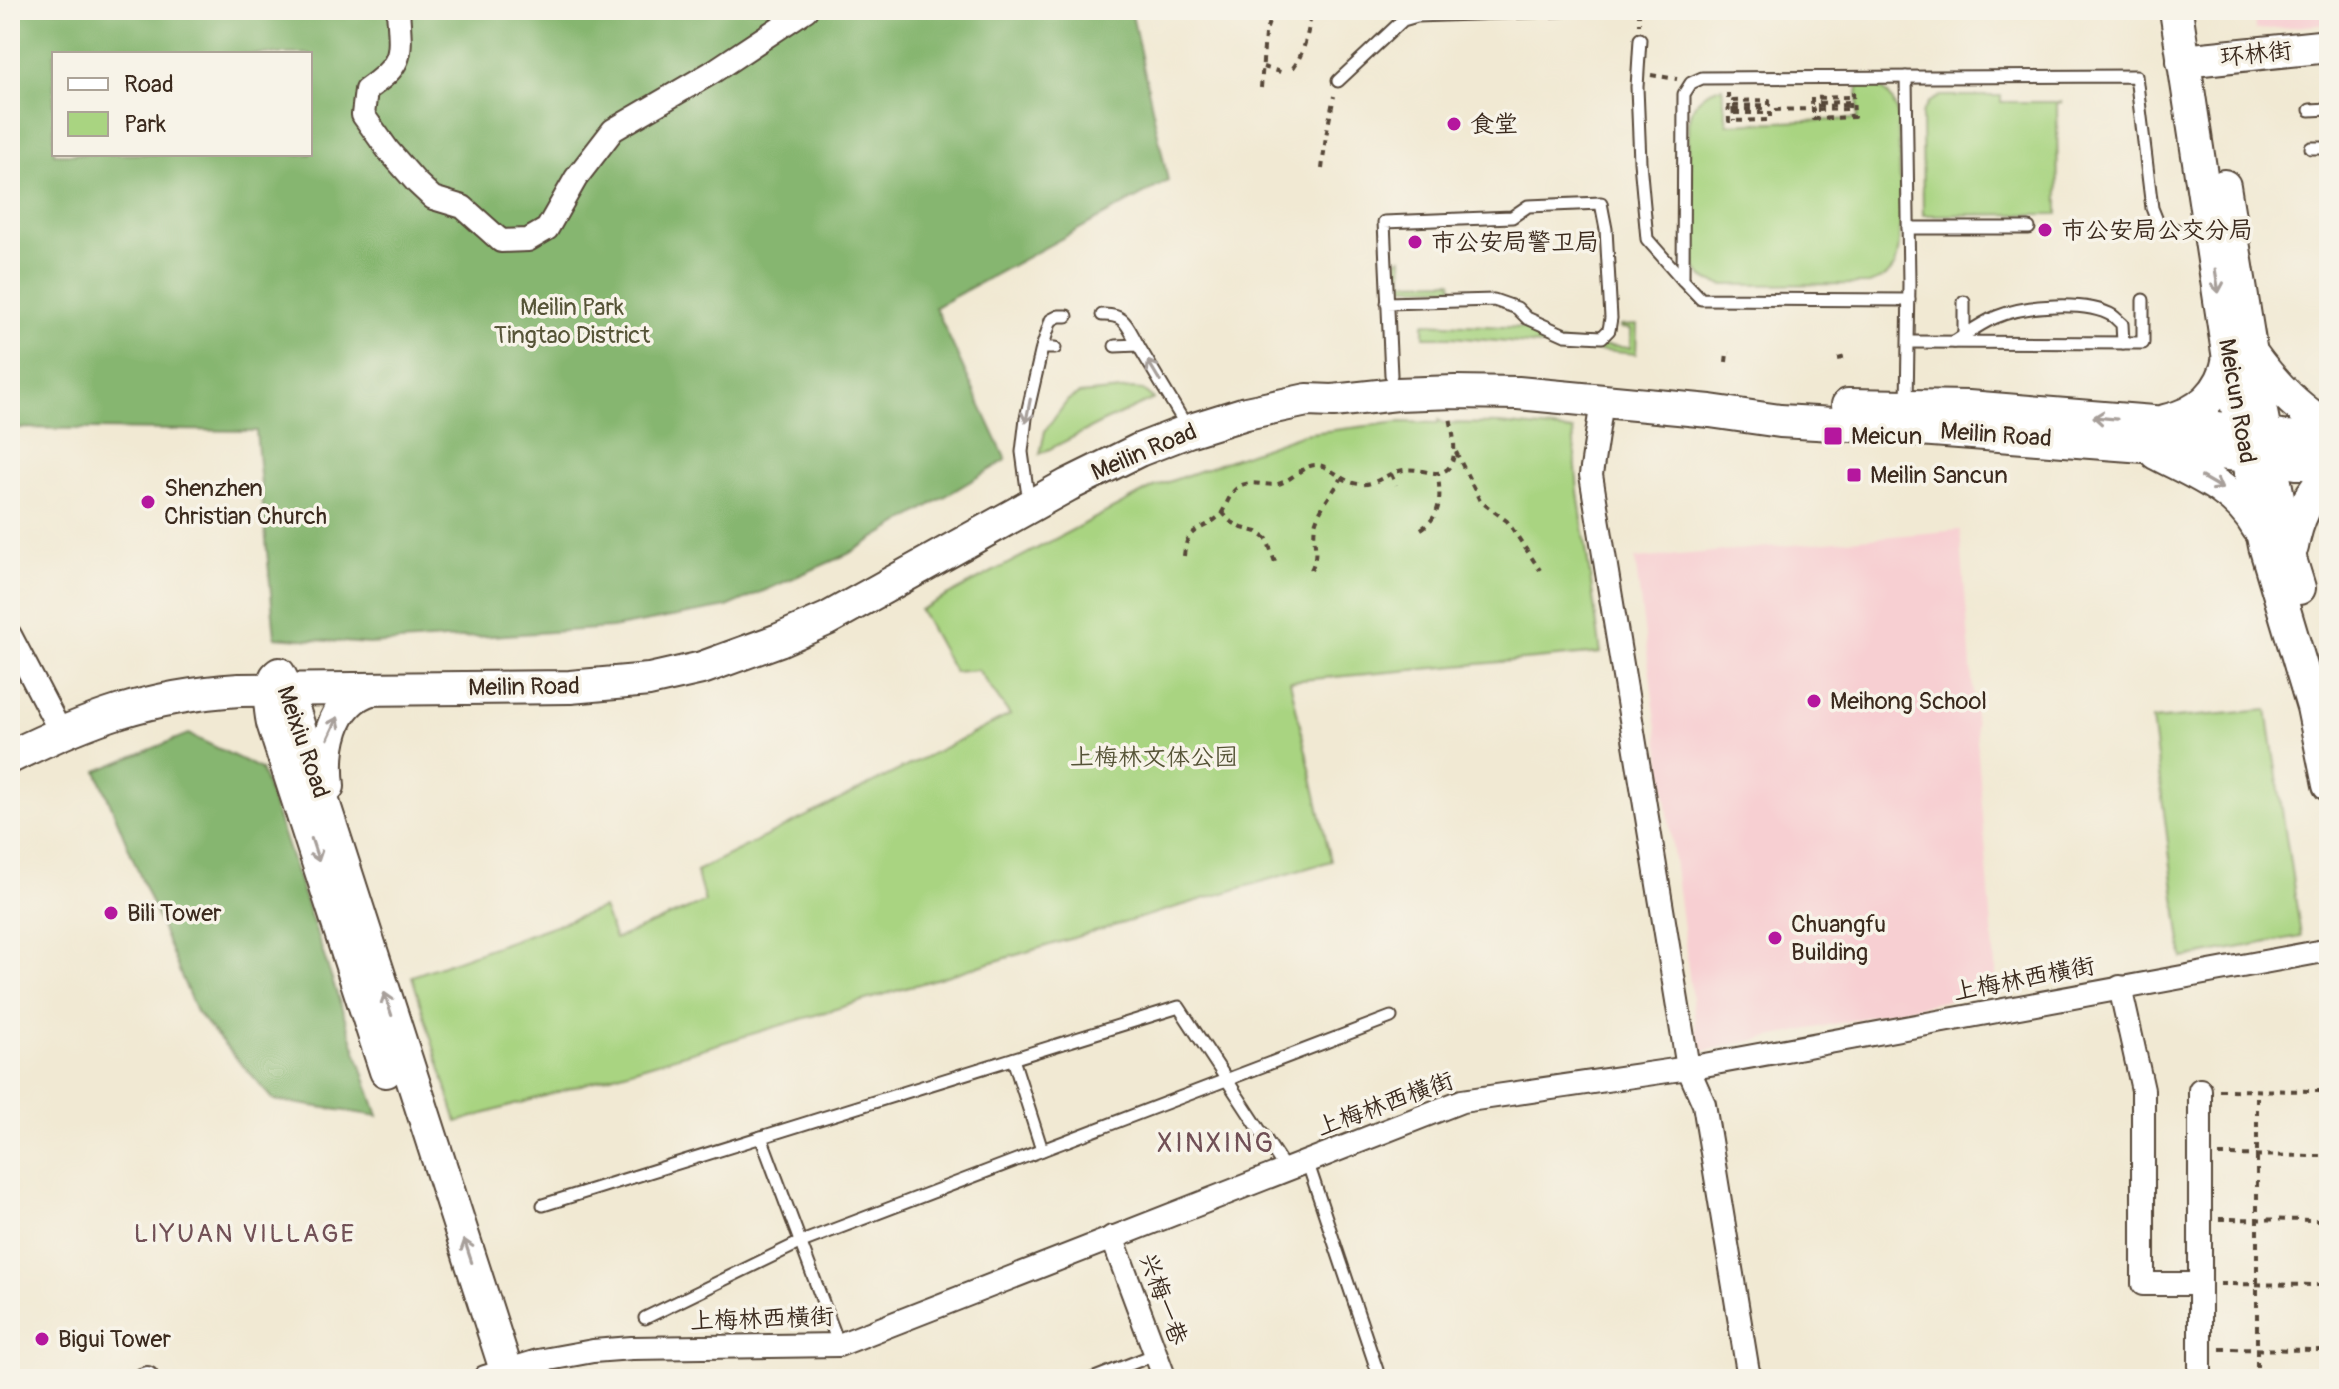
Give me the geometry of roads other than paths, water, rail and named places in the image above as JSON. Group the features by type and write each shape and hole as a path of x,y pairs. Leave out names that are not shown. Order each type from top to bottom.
{"main road":[{"name":"Meicun Road","path":"2176,10 2193,60 2240,356 2278,554 2324,700 2329,785"},
{"name":"Meicun Road","path":"2193,10 2199,28 2193,60 2208,228 2240,356"},
{"name":"环林街","path":"2193,60 2329,46"},
{"path":"2329,427 2315,419 2240,356 2207,401 2147,434 2234,497 2278,554 2294,533 2303,507 2325,477 2329,476"},
{"name":"Meilin Road","path":"10,735 163,699 208,692 279,684 575,670 646,663 718,647 772,628 824,604 1027,489 1119,443 1181,417 1226,403 1323,381 1447,373 1519,375 1907,416 2256,445 2293,438 2329,438"},
{"name":"Meilin Road","path":"10,757 91,701 146,686 206,677 371,689 598,685 649,680 702,668 827,619 1068,485 1139,450 1188,431 1269,407 1307,400 1333,401 1455,392 1518,393 1710,411 1780,421 1907,416"},
{"name":"Meilin Road","path":"2256,445 2297,463 2329,463"},
{"name":"Meixiu Road","path":"279,684 272,716 282,749 497,1376"},
{"name":"Meixiu Road","path":"279,684 342,859 497,1376"},
{"path":"342,859 327,782 327,744 345,707 358,694 371,689"},
{"path":"208,692 246,708 282,749"}],"street":[{"path":"398,10 401,52 387,76 366,90 363,115 388,150 433,198 463,207 501,241 528,240 547,229 576,178 613,130 711,73 806,10"},
{"path":"1602,401 1591,475 1688,1068 1704,1104 1748,1372 1753,1379"},
{"path":"10,635 56,724"},
{"name":"上梅林西横街","path":"497,1376 564,1356 632,1348 839,1345 1462,1101 1688,1068 2329,950"},
{"path":"2120,987 2143,1090 2143,1284 2200,1284"},
{"path":"2200,1090 2200,1379"},
{"name":"兴梅一巷","path":"1112,1237 1165,1379"}],"lane":[{"path":"1338,81 1403,20 1417,16 1580,10"},
{"path":"1640,39 1637,87 1647,239 1701,299 1909,300"},
{"path":"1683,280 1684,94 1691,83 1702,78 2136,76 2152,208 2158,223 2182,232 2208,228"},
{"path":"1906,77 1907,416"},
{"path":"2310,110 2329,109"},
{"path":"2311,148 2329,148"},
{"path":"1387,303 1494,300 1517,308 1527,318 1565,335 1602,337 1609,330 1611,318 1606,229 1601,203 1528,206 1512,217 1384,222 1387,303 1391,375"},
{"path":"1908,228 2029,228"},
{"path":"1909,342 1958,339 2143,343 2143,300"},
{"path":"1958,339 1964,302"},
{"path":"1958,339 1995,317 2013,311 2076,307 2112,315 2122,324 2123,343"},
{"path":"1102,315 1122,318 1181,417"},
{"path":"1027,489 1022,452 1026,418 1042,348 1051,320 1067,316"},
{"path":"1115,346 1138,345"},
{"path":"1042,348 1055,348"},
{"path":"543,1205 1179,1007 1286,1170"},
{"path":"645,1318 799,1243 1391,1017"},
{"path":"1013,1059 1042,1150"},
{"path":"761,1137 839,1345"},
{"path":"1307,1161 1380,1379"},
{"path":"1092,1379 1156,1354"}],"place":[{"name":"食堂","path":"1454,124"},
{"name":"市公安局公交分局","path":"2045,230"},
{"name":"市公安局警卫局","path":"1415,242"},
{"name":"Meicun","path":"1833,436"},
{"name":"Meilin Sancun","path":"1854,475"},
{"name":"Shenzhen Christian Church","path":"148,502"},
{"name":"Meihong School","path":"1814,701"},
{"name":"Bili Tower","path":"111,913"},
{"name":"Chuangfu Building","path":"1775,938"},
{"name":"Bigui Tower","path":"42,1339"}],"district":[{"name":"XINXING","path":"1216,1143"},
{"name":"LIYUAN VILLAGE","path":"245,1234"}],"park label":[{"name":"Meilin Park Tingtao District","path":"572,321"},
{"name":"上梅林文体公园","path":"1154,757"}]}
